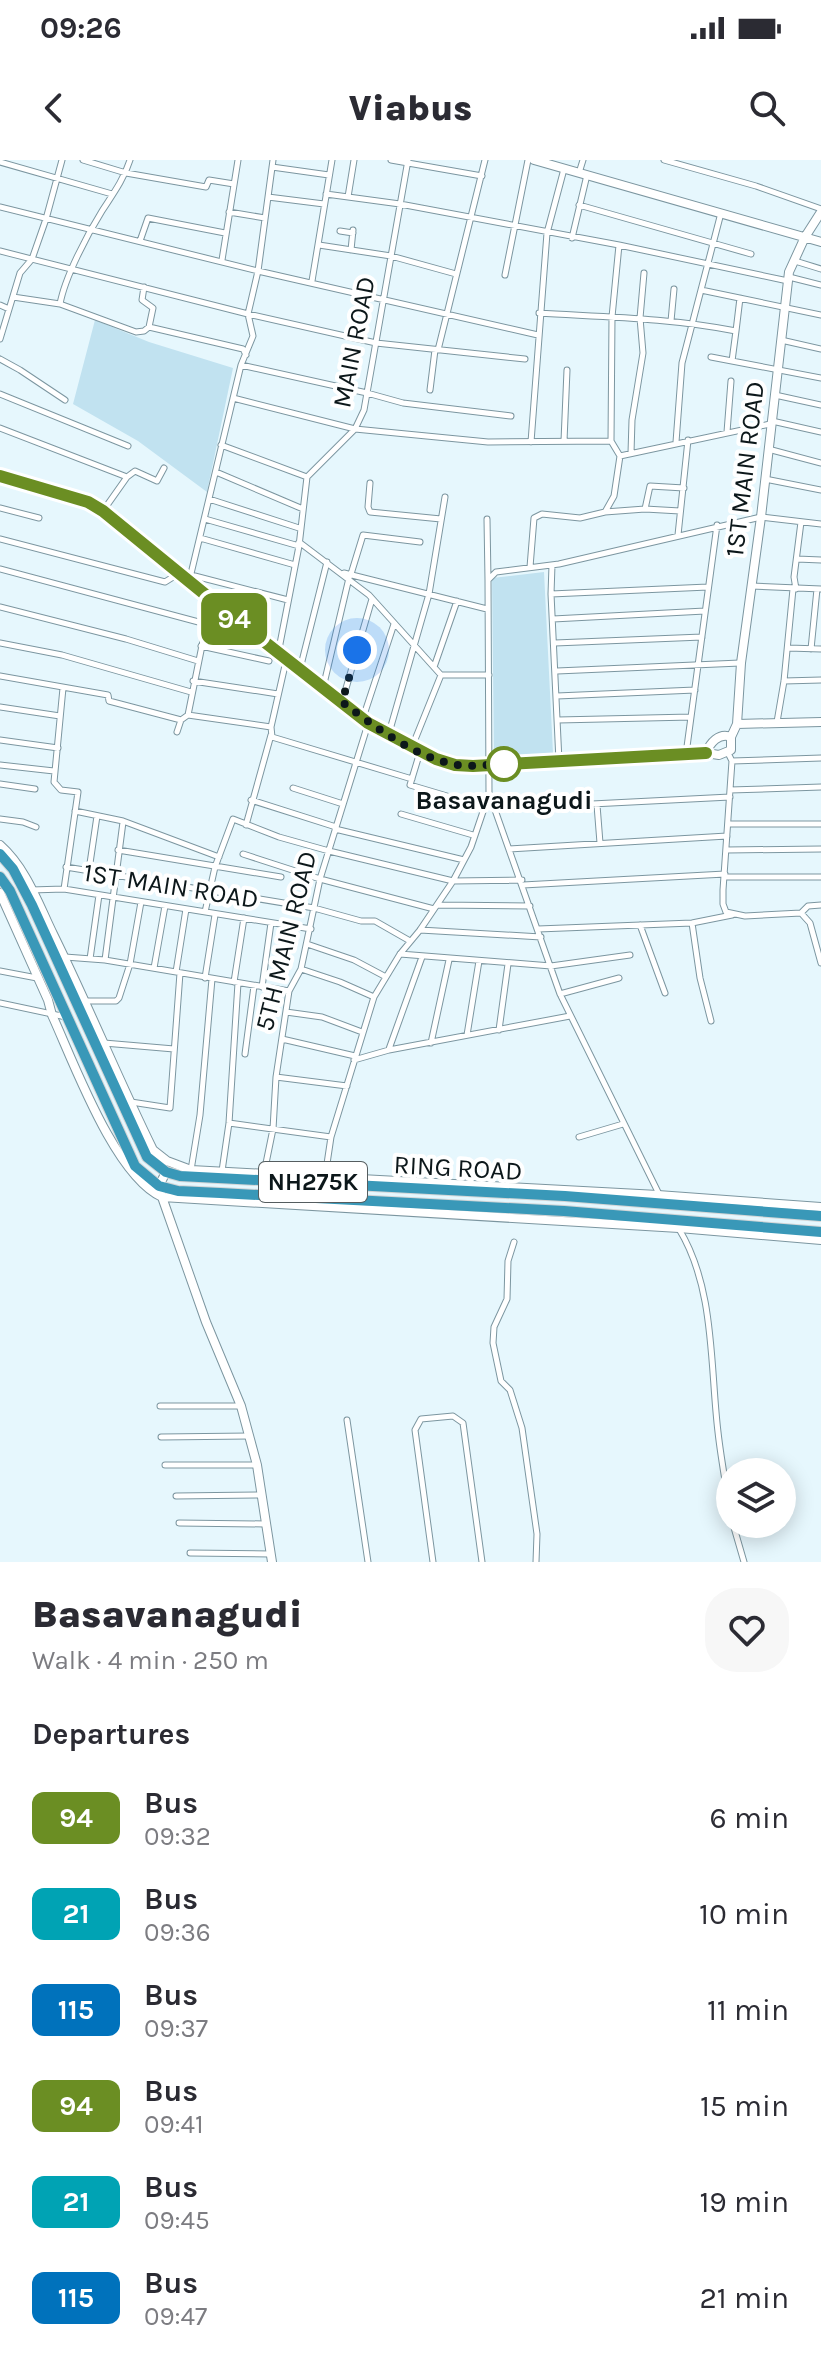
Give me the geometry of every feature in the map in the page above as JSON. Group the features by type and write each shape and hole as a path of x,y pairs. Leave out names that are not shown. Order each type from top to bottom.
{"highway":[{"path":"0,854 29,891 41,925 60,957 147,1157 166,1172"},
{"path":"0,877 7,904 26,929 135,1166 160,1192"},
{"path":"26,929 41,925"},
{"name":"RING ROAD","path":"166,1172 180,1176 565,1196 821,1216"},
{"name":"RING ROAD","path":"160,1192 564,1211 677,1224 821,1232"}],"street":[{"path":"0,339 20,273 32,259 46,219 62,160"},
{"path":"83,160 126,173 206,187 209,180 234,184"},
{"path":"60,304 64,284 90,230 126,173 130,160"},
{"path":"222,260 238,160"},
{"path":"312,282 332,160"},
{"path":"348,197 354,160"},
{"path":"391,160 482,176"},
{"path":"430,390 437,350 485,160"},
{"path":"505,275 528,160"},
{"path":"534,160 821,242"},
{"path":"572,238 583,160"},
{"path":"664,160 756,186 821,211"},
{"path":"0,162 112,194"},
{"name":"MAIN ROAD","path":"307,477 355,429 364,410 408,162"},
{"path":"190,579 241,365 253,336 248,314 258,271 272,164 329,175"},
{"path":"531,442 547,233 564,168"},
{"path":"326,194 471,217 821,285"},
{"path":"268,197 324,204"},
{"path":"579,205 751,254"},
{"path":"0,207 258,271 538,335"},
{"name":"1ST MAIN ROAD","path":"730,757 733,746 731,737 737,724 741,663 788,279 805,237 821,211"},
{"path":"229,212 265,218"},
{"path":"676,442 682,363 721,213"},
{"path":"140,241 148,218 225,233"},
{"path":"340,231 353,232 351,250"},
{"path":"319,245 391,256 456,274"},
{"path":"605,512 614,496 620,456 611,441 612,317 619,245"},
{"path":"0,251 376,343 525,359"},
{"path":"794,261 821,269"},
{"path":"631,453 632,420 643,353 640,318 644,273"},
{"path":"13,297 60,304 136,332 149,327 153,308 142,300 144,287"},
{"path":"671,321 674,289"},
{"path":"701,290 821,315"},
{"path":"732,361 740,298"},
{"path":"0,305 9,309"},
{"path":"539,313 640,318 736,331"},
{"path":"149,327 243,349 246,355"},
{"path":"780,340 821,349"},
{"path":"711,357 821,378"},
{"path":"0,359 65,400"},
{"path":"241,365 403,403 511,416"},
{"path":"564,441 567,370"},
{"path":"727,432 731,381"},
{"path":"0,394 128,446"},
{"path":"774,395 821,405"},
{"path":"233,398 355,429 488,442 611,441"},
{"path":"620,456 770,423 821,432"},
{"path":"0,428 127,477"},
{"path":"678,535 688,440"},
{"path":"221,445 307,477 288,600 278,694 246,825"},
{"path":"767,449 821,463"},
{"path":"103,511 127,477 135,471 157,481 164,468"},
{"path":"216,472 303,509"},
{"path":"0,476 88,502 178,574 288,600"},
{"path":"764,478 821,490"},
{"path":"370,483 370,512 441,519"},
{"path":"645,509 650,486 684,488"},
{"path":"389,734 429,594 445,497"},
{"path":"209,499 299,528"},
{"path":"0,508 39,518"},
{"path":"530,567 534,518 542,514 580,518 605,512 645,509 680,511"},
{"path":"488,580 496,572 552,565 761,517 821,524"},
{"path":"205,519 299,544 350,576 487,609"},
{"path":"487,519 489,793 560,994 658,1195 669,1205"},
{"path":"777,723 801,522"},
{"path":"686,755 717,525"},
{"path":"323,688 363,535 420,542"},
{"path":"200,538 295,565"},
{"path":"0,539 165,582 178,574"},
{"path":"797,559 821,560"},
{"path":"300,670 327,562"},
{"path":"552,565 559,761"},
{"path":"0,569 206,624"},
{"path":"350,576 441,675 489,675"},
{"path":"190,579 211,601 366,720 416,750 455,765 706,753 730,757 821,758"},
{"path":"751,586 819,589 811,649"},
{"path":"551,594 708,587"},
{"path":"342,702 372,599"},
{"path":"188,715 211,601"},
{"path":"434,667 457,601"},
{"path":"0,607 198,661"},
{"path":"553,619 705,611"},
{"name":"5TH MAIN ROAD","path":"264,1173 273,1129 276,1077 289,991 301,969 320,879 395,624"},
{"path":"555,643 702,637"},
{"path":"0,643 62,655 191,692"},
{"path":"201,646 269,661"},
{"path":"788,648 821,649"},
{"path":"557,671 741,663"},
{"path":"441,675 416,750 410,785 484,807"},
{"path":"0,676 108,695 109,701 181,720"},
{"path":"784,681 821,680"},
{"path":"193,681 278,694"},
{"path":"63,688 54,782 57,787 78,792 64,889"},
{"path":"557,696 695,690"},
{"path":"0,707 60,716"},
{"path":"177,732 181,720 188,715 271,730 281,742 356,760 412,779"},
{"path":"558,720 691,717"},
{"path":"737,724 821,722"},
{"path":"706,753 718,737 731,737"},
{"path":"0,740 58,748"},
{"path":"730,757 723,904 726,912 745,916 801,913 808,906 821,905"},
{"path":"0,765 54,771"},
{"path":"0,784 35,789"},
{"path":"730,790 821,787"},
{"path":"293,788 343,804"},
{"path":"325,1177 331,1137 374,997 400,954 453,881 471,847 489,793"},
{"path":"494,809 730,797"},
{"path":"251,800 336,828 464,860"},
{"path":"597,804 600,843"},
{"path":"75,811 123,821 219,857"},
{"path":"401,814 473,835"},
{"path":"89,870 97,816"},
{"path":"0,819 36,827"},
{"path":"205,912 215,867 233,819 329,851 453,881 523,883 725,876 821,877"},
{"path":"105,960 123,821"},
{"path":"728,824 821,824"},
{"path":"509,849 727,836"},
{"path":"0,845 11,855 60,957 85,1001 153,1150 167,1161 191,1170 658,1195 821,1207"},
{"path":"727,850 821,849"},
{"path":"118,850 281,877"},
{"path":"243,854 320,879 435,907 530,906"},
{"path":"66,867 210,889 314,908 361,921 375,921 410,941"},
{"name":"1ST MAIN ROAD","path":"29,891 64,889 311,929"},
{"path":"0,893 52,1015 118,1154 141,1184 160,1192"},
{"path":"90,959 99,895"},
{"path":"85,1001 116,1001 119,998 130,964 141,902"},
{"path":"154,968 165,906"},
{"path":"130,1102 170,1108 178,972 186,909"},
{"path":"801,913 810,923 821,963"},
{"path":"538,929 692,923 732,914"},
{"path":"191,1170 200,1115 215,915"},
{"path":"222,1171 229,1123 236,982 244,918"},
{"path":"262,987 271,923"},
{"path":"692,923 700,978 711,1021"},
{"path":"640,925 665,993"},
{"path":"420,930 541,937"},
{"path":"307,944 354,960 386,977"},
{"path":"400,954 551,966 630,955"},
{"path":"60,957 105,960 289,991"},
{"path":"389,1050 422,957"},
{"path":"431,1043 449,960"},
{"path":"467,1035 479,961"},
{"path":"499,1031 508,964"},
{"path":"301,969 374,997"},
{"path":"0,971 38,978"},
{"path":"560,994 619,978"},
{"path":"245,1054 254,986"},
{"path":"0,1003 66,1017"},
{"path":"286,1012 322,1017 362,1032"},
{"path":"282,1039 355,1058 570,1016"},
{"path":"104,1043 174,1049"},
{"path":"276,1077 347,1086"},
{"path":"229,1123 331,1137"},
{"path":"579,1137 623,1124"},
{"path":"166,1172 160,1192 250,1436 272,1558 190,1553"},
{"path":"677,1224 821,1240"},
{"path":"677,1224 689,1245 706,1305 722,1458"},
{"path":"514,1242 508,1261 507,1299 494,1327 493,1343 501,1381 510,1390 522,1428 537,1534 536,1562"},
{"path":"160,1406 241,1406"},
{"path":"433,1562 415,1430 421,1419 435,1416 453,1416 463,1423 482,1562"},
{"path":"347,1420 368,1562"},
{"path":"161,1437 250,1436"},
{"path":"165,1465 257,1465"},
{"path":"176,1496 262,1495"},
{"path":"179,1523 266,1524"},
{"path":"737,1538 744,1562"}],"shaded area":[{"path":"95,320 149,342 233,368 207,492 138,441 73,404"},
{"path":"544,572 553,753 494,757 492,578"}],"bus line":[{"name":"94","path":"0,476 88,502 103,511 189,583 368,723 436,759 473,766 706,753"}],"place":[{"name":"Basavanagudi","path":"504,764"}],"route":[{"path":"357,650 342,702 368,723 420,752 455,765 504,764"}]}
